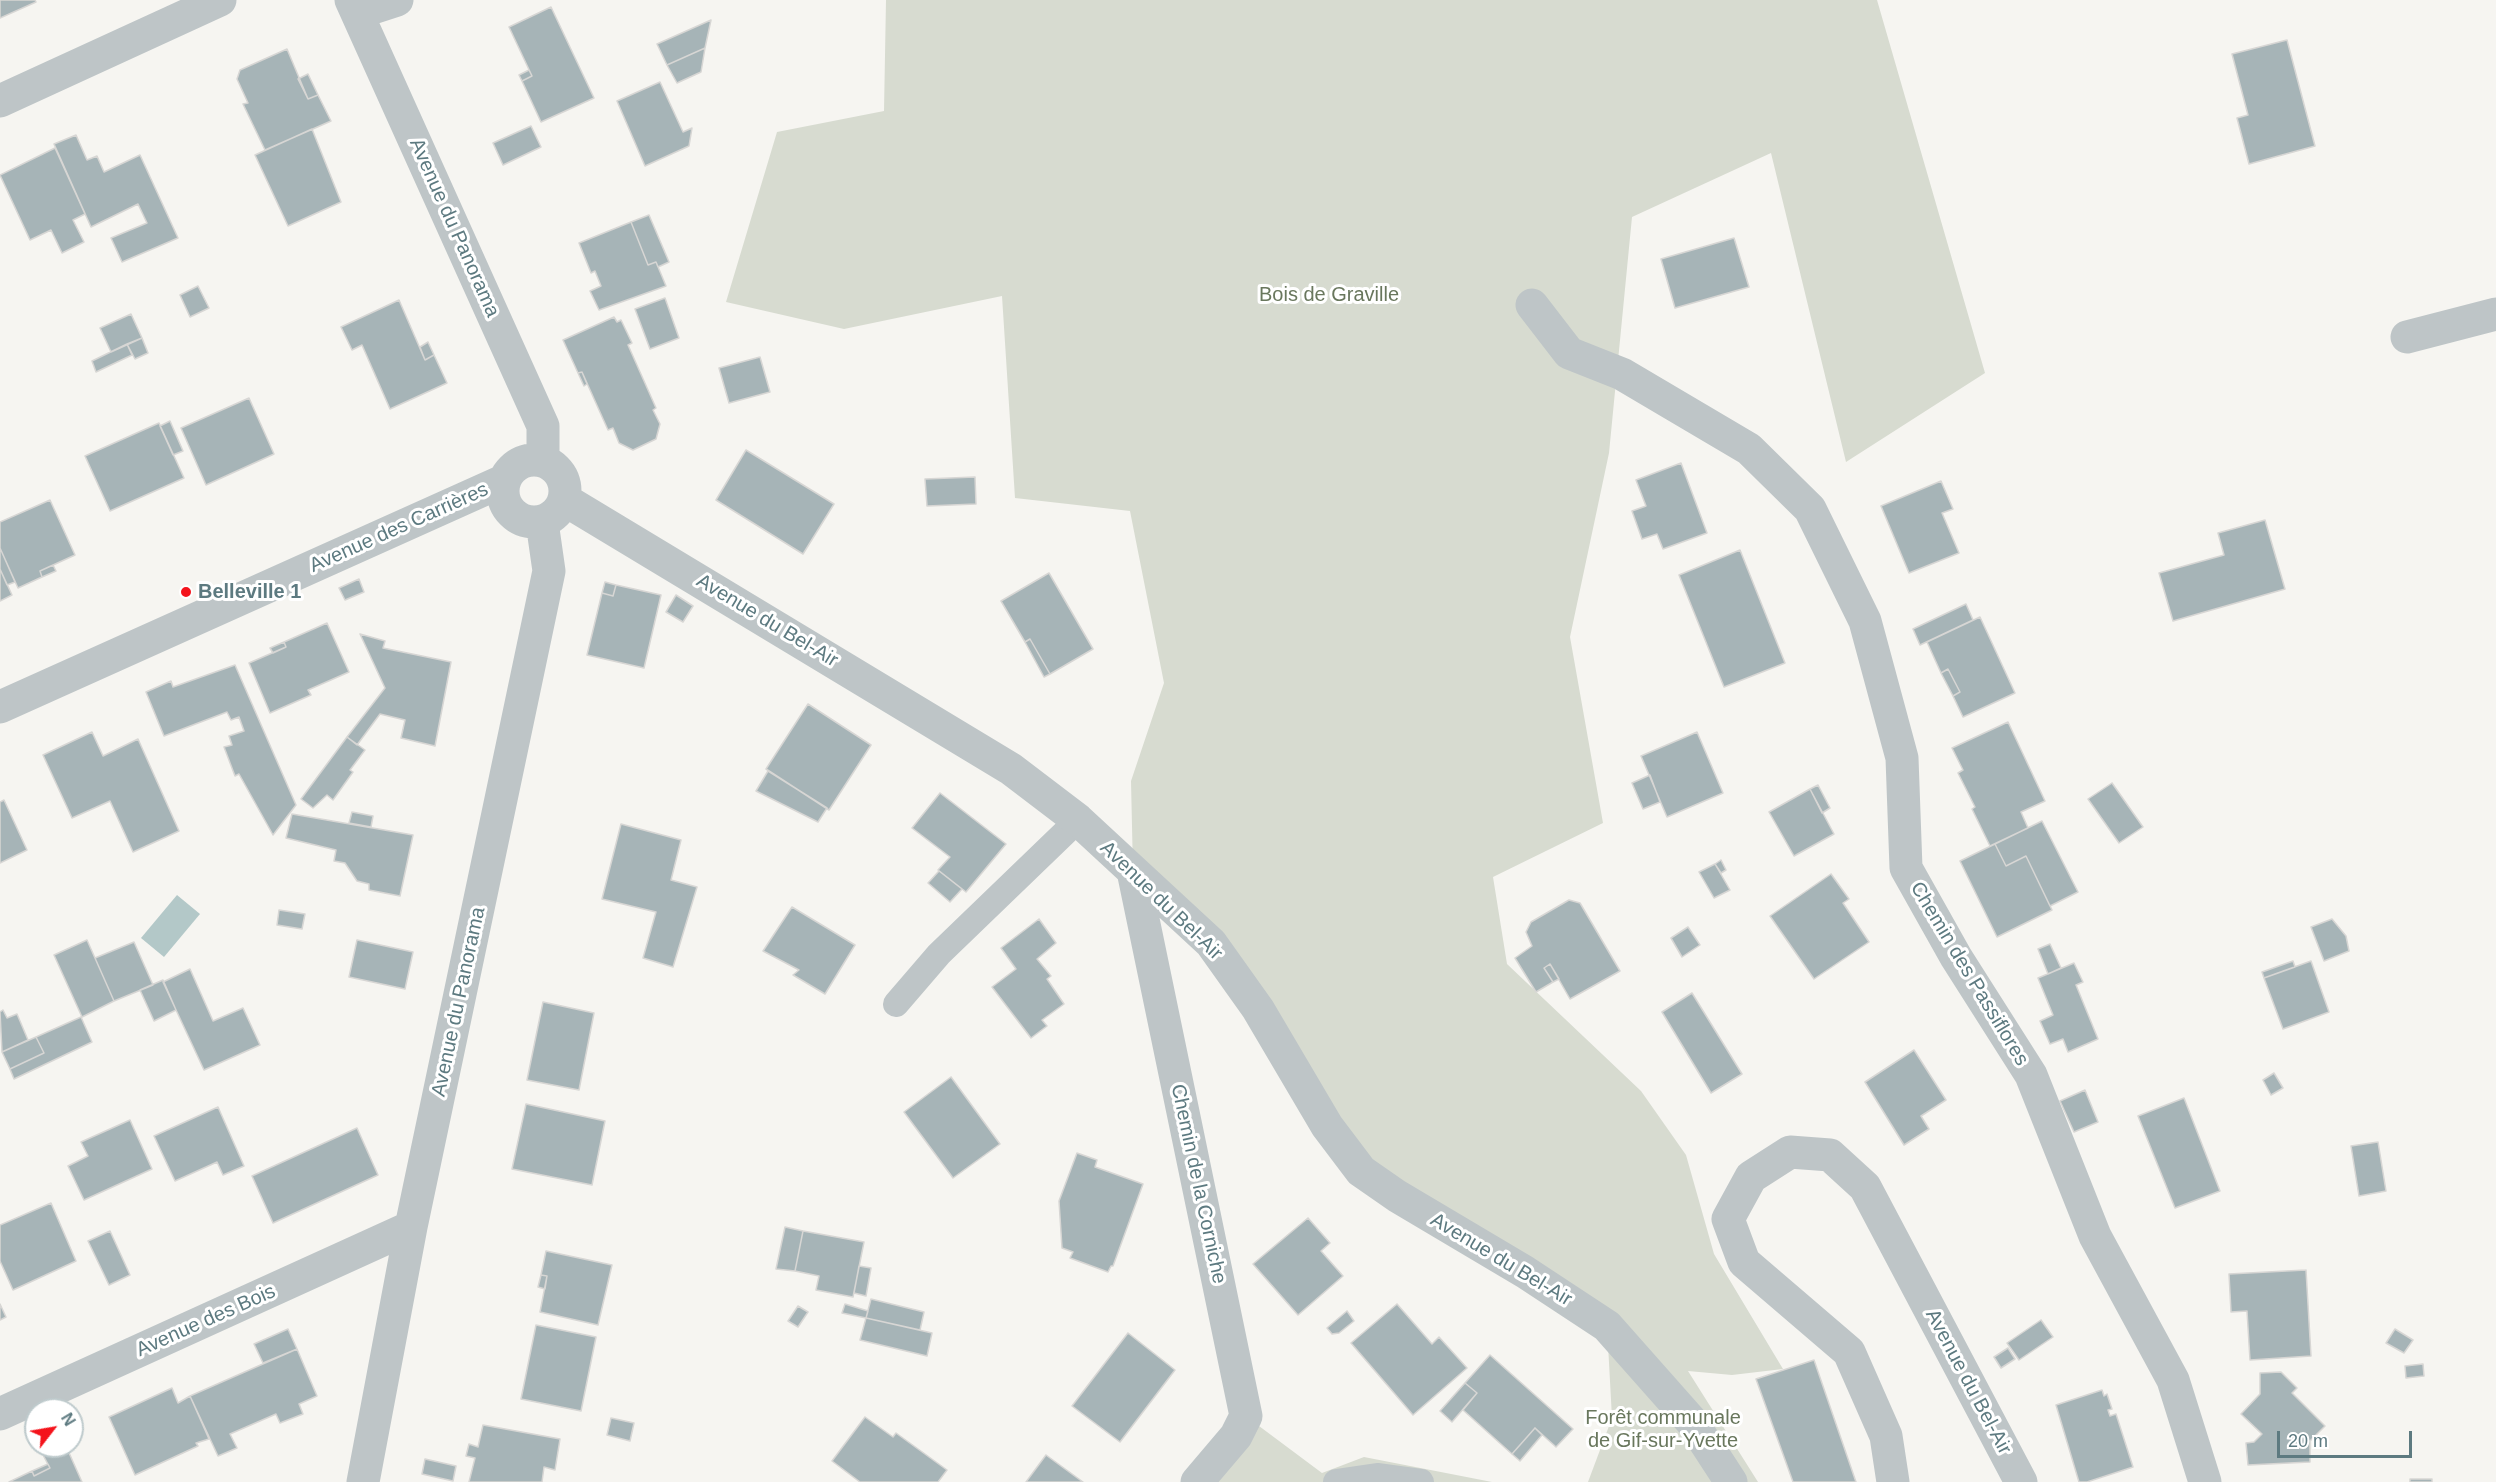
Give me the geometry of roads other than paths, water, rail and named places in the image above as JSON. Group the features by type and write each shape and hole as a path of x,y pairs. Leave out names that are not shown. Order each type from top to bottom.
{"street":[{"path":"0,101 220,0"},
{"path":"354,6 397,0"},
{"name":"Avenue du Panorama","path":"354,6 543,426 543,460"},
{"name":"Chemin des Passiflores","path":"1532,305 1569,353 1622,374 1749,449 1810,509 1865,621 1902,758 1906,868 1956,957 2031,1075 2094,1236 2173,1380 2205,1482"},
{"path":"2407,337 2496,314"},
{"path":"527,459 543,460 558,468 566,483 565,500 556,514 542,522 525,522 511,513 503,498 503,481 512,467 527,459"},
{"name":"Avenue des Carrières","path":"0,707 503,481"},
{"name":"Avenue du Bel-Air","path":"565,500 1011,769 1078,820 1211,943 1258,1009 1327,1126 1361,1171 1397,1196 1525,1272 1608,1326 1692,1422 1731,1482"},
{"name":"Avenue du Panorama","path":"363,1482 411,1227 549,571 542,522"},
{"name":"Chemin de la Corniche","path":"1132,871 1246,1416 1236,1436 1197,1482"},
{"name":"Avenue du Bel-Air","path":"1893,1482 1886,1436 1849,1352 1744,1262 1728,1219 1751,1177 1790,1152 1830,1155 1865,1187 2021,1482"},
{"name":"Avenue des Bois","path":"0,1414 411,1227"}],"lane":[{"path":"896,1004 939,954 1078,820"},
{"path":"1336,1482 1377,1476 1421,1482"}],"place":[{"name":"Belleville 1","path":"186,592"}],"park label":[{"name":"Bois de Graville","path":"1329,295"},
{"name":"Forêt communale de Gif-sur-Yvette","path":"1663,1430"}]}
